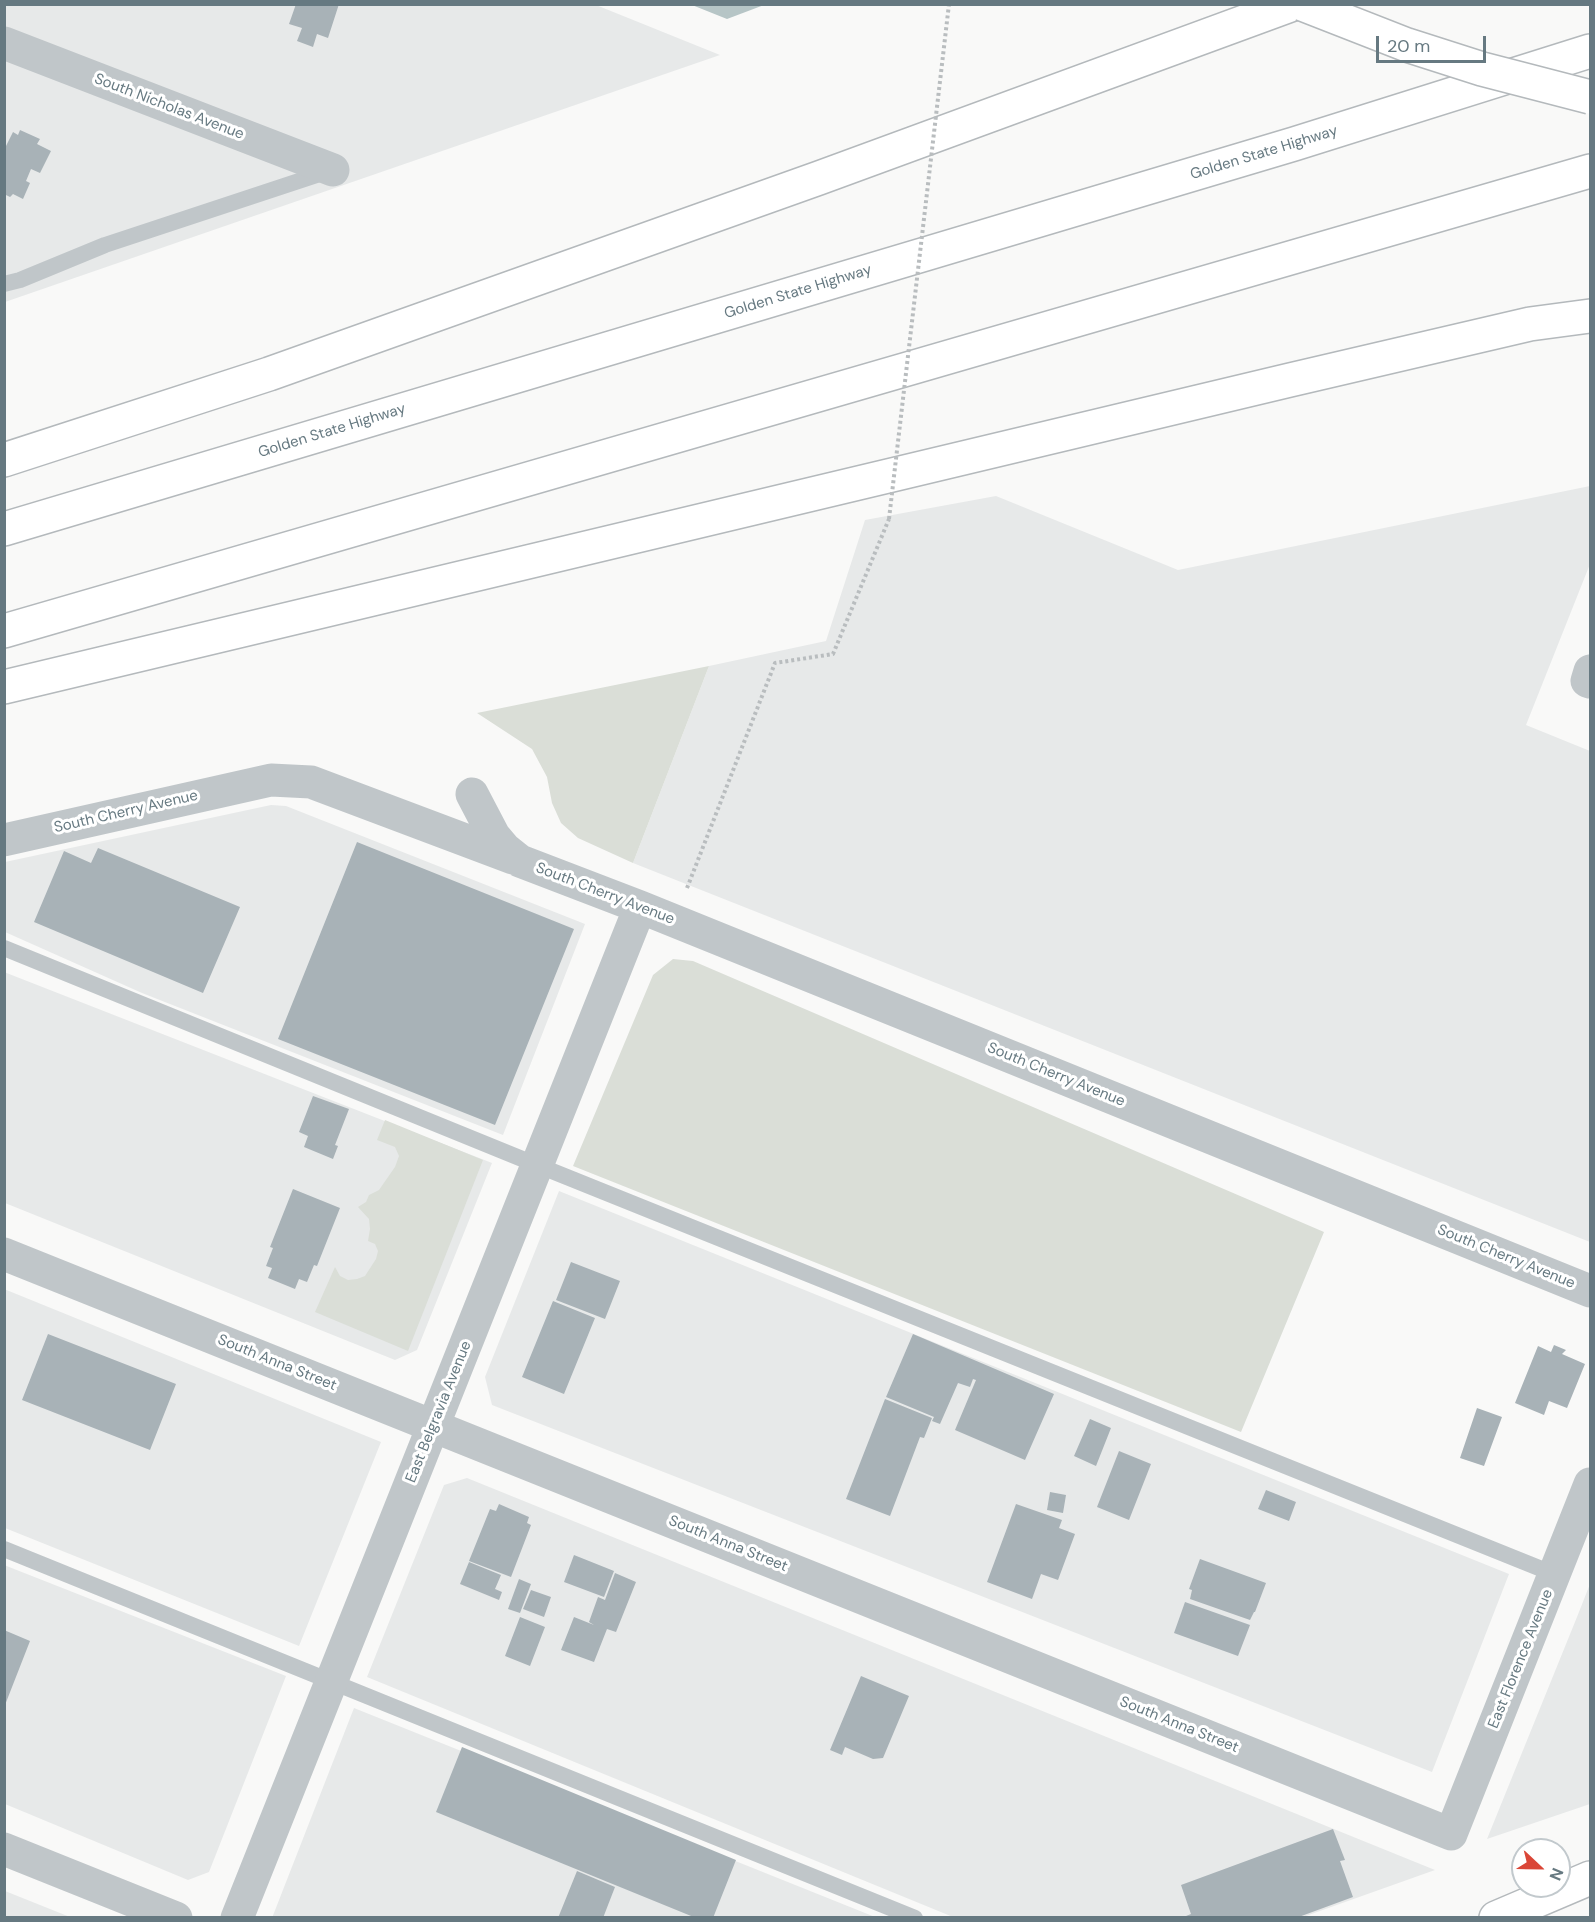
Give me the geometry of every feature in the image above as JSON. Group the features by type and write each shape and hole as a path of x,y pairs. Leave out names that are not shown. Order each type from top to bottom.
{"highway":[{"path":"4,460 280,370 830,174 1293,4"},
{"path":"1302,4 1407,45 1450,59 1590,97"},
{"name":"Golden State Highway","path":"4,529 1294,144 1590,51"},
{"path":"4,631 1590,171"},
{"path":"4,687 1301,377 1530,324 1590,316"},
{"path":"1497,1917 1590,1878"}],"street":[{"name":"South Nicholas Avenue","path":"4,44 333,170"},
{"path":"1590,672 1587,681 1590,682"},
{"name":"South Cherry Avenue","path":"4,840 271,780 311,782 675,920 1590,1291"},
{"name":"South Cherry Avenue","path":"472,794 494,836 520,861"},
{"name":"East Belgravia Avenue","path":"237,1917 640,907"},
{"name":"South Anna Street","path":"4,1254 1451,1834"},
{"name":"East Florence Avenue","path":"1451,1834 1590,1484"},
{"path":"4,1849 176,1917"}],"lane":[{"path":"4,284 20,280 105,245 333,170"},
{"path":"4,948 1554,1574"},
{"path":"4,1549 915,1917"}],"path":[{"path":"675,920 775,663 834,654 889,519 949,4"}],"shaded area":[{"path":"4,5 596,5 720,55 5,302"},
{"path":"692,5 764,5 727,19"},
{"path":"1590,486 1590,564 1526,725 1590,751 1590,1242 633,863 709,666 826,641 865,520 996,496 1178,570"},
{"path":"709,666 633,863 578,838 561,823 552,803 547,777 532,749 477,713"},
{"path":"271,805 286,806 585,924 503,1135 142,993 5,932 5,862"},
{"path":"673,959 693,961 1324,1232 1241,1432 573,1166 653,975"},
{"path":"4,972 492,1163 417,1350 395,1360 5,1203"},
{"path":"385,1120 483,1160 408,1351 315,1312 335,1267 340,1276 348,1280 357,1279 365,1276 376,1259 378,1251 375,1244 368,1241 369,1219 358,1207 366,1202 369,1195 379,1190 395,1167 399,1156 395,1147 377,1140"},
{"path":"559,1191 1509,1574 1432,1772 492,1405 485,1377"},
{"path":"4,1289 381,1442 299,1646 5,1528"},
{"path":"467,1478 1435,1870 1303,1917 953,1917 367,1677 444,1485"},
{"path":"4,1565 286,1676 209,1872 188,1880 5,1804"},
{"path":"1590,1584 1590,1804 1487,1839 1577,1617"},
{"path":"354,1708 875,1917 272,1918"},
{"path":"5,1891 70,1917 5,1917"}],"building":[{"path":"296,4 339,4 328,38 317,34 313,47 297,41 302,28 289,24"},
{"path":"20,130 40,139 37,144 51,151 40,173 31,169 26,181 30,183 23,199 13,194 10,197 4,194 4,150 13,132 18,135"},
{"path":"357,842 574,929 495,1125 278,1039"},
{"path":"98,848 240,907 203,993 34,922 64,851 91,863"},
{"path":"313,1096 349,1109 335,1145 338,1146 333,1159 304,1147 308,1136 299,1132"},
{"path":"293,1189 340,1208 317,1266 314,1265 307,1282 299,1279 295,1289 268,1278 272,1268 266,1266 273,1248 270,1247"},
{"path":"571,1262 620,1281 605,1319 556,1300"},
{"path":"553,1301 595,1318 564,1394 522,1377"},
{"path":"48,1334 176,1384 150,1450 22,1400"},
{"path":"913,1334 1054,1394 1025,1460 955,1430 976,1380 973,1379 970,1387 958,1383 940,1424 932,1421 934,1417 886,1397"},
{"path":"1554,1345 1566,1350 1562,1354 1585,1364 1567,1408 1549,1401 1544,1415 1515,1403 1538,1346 1551,1352"},
{"path":"885,1399 932,1418 924,1438 920,1437 890,1516 846,1499"},
{"path":"1477,1408 1502,1417 1484,1466 1460,1458"},
{"path":"1090,1419 1111,1428 1096,1466 1074,1456"},
{"path":"1119,1451 1151,1464 1129,1520 1097,1507"},
{"path":"1266,1490 1296,1502 1289,1521 1258,1509"},
{"path":"1050,1492 1066,1495 1063,1513 1047,1510"},
{"path":"499,1504 529,1517 527,1523 531,1525 511,1577 469,1561 490,1509 496,1511"},
{"path":"1016,1504 1062,1520 1059,1528 1075,1534 1058,1580 1041,1574 1032,1599 987,1582"},
{"path":"574,1555 614,1571 604,1597 564,1582"},
{"path":"1200,1559 1266,1583 1250,1620 1190,1599 1192,1590 1189,1589"},
{"path":"469,1562 501,1575 495,1589 502,1592 499,1600 460,1584"},
{"path":"615,1573 636,1582 616,1632 607,1629 594,1662 561,1650 574,1617 594,1625 589,1622 598,1597 605,1600"},
{"path":"519,1579 531,1584 520,1613 508,1609"},
{"path":"531,1590 551,1597 544,1617 523,1609"},
{"path":"1185,1602 1250,1625 1238,1656 1174,1633"},
{"path":"520,1617 545,1627 530,1666 505,1656"},
{"path":"4,1630 30,1641 5,1705 4,1705"},
{"path":"861,1676 909,1696 883,1758 873,1759 845,1747 842,1755 830,1750"},
{"path":"462,1747 736,1860 713,1918 696,1918 436,1812"},
{"path":"1333,1829 1345,1860 1340,1861 1353,1897 1296,1918 1181,1918 1191,1914 1181,1885"},
{"path":"577,1871 615,1887 603,1918 558,1918"}]}
